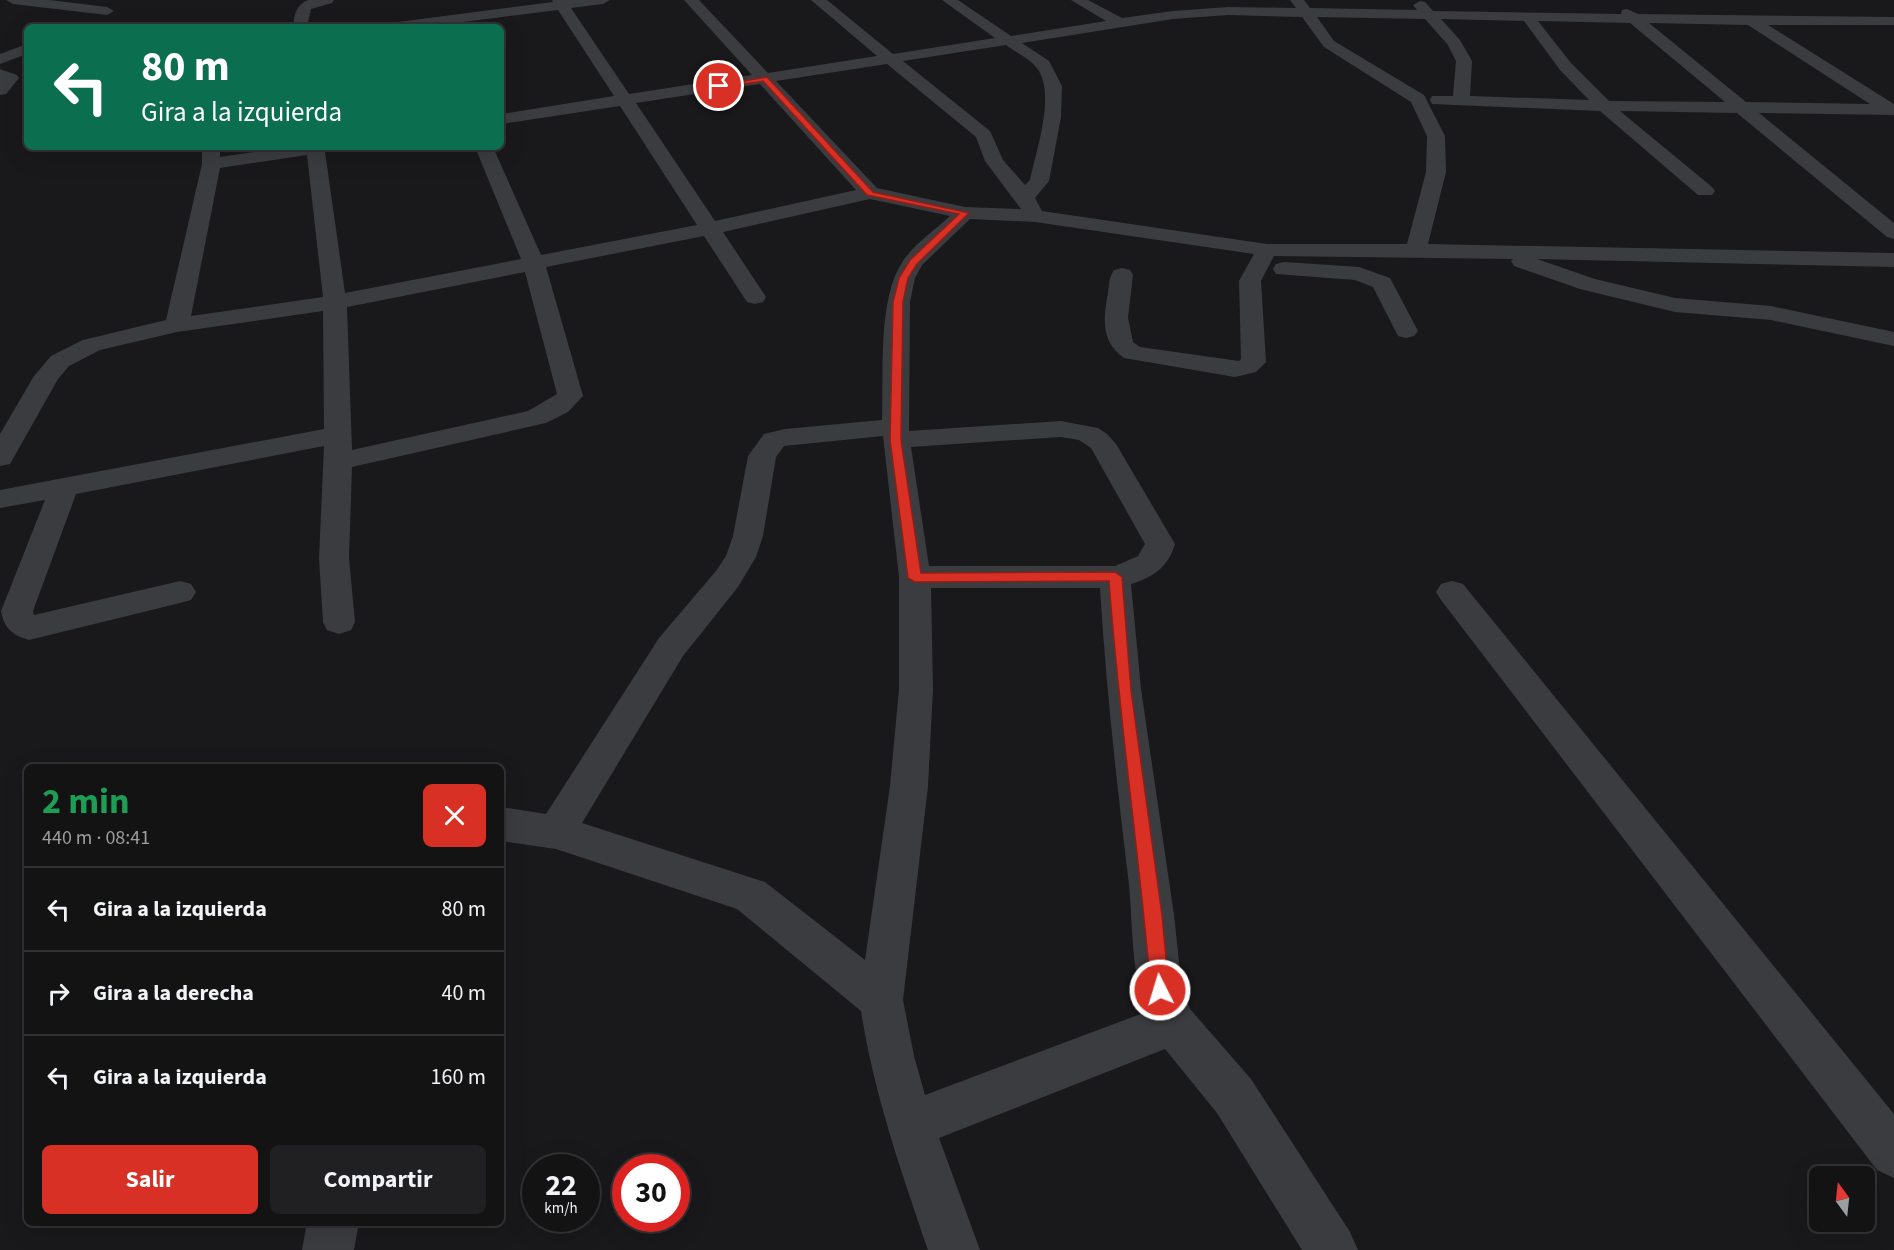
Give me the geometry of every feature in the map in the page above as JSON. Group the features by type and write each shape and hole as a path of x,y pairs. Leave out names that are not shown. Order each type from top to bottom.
{"street":[{"path":"93,24 100,21 119,0"},
{"path":"300,24 301,10 304,6 327,0"},
{"path":"430,4 435,24 561,3 603,0"},
{"path":"691,0 870,194"},
{"path":"818,0 984,135 994,161 1025,198 1035,216"},
{"path":"949,0 1011,40 1043,64 1054,86 1052,117 1039,181 1025,198"},
{"path":"1078,0 1120,23"},
{"path":"1208,0 1228,10"},
{"path":"1415,0 1455,43 1464,61 1461,101"},
{"path":"1478,0 1493,17"},
{"path":"11,6 36,3 107,11"},
{"path":"561,3 627,99 708,229 755,297"},
{"path":"1729,5 1893,110"},
{"path":"1858,5 1892,22"},
{"path":"1301,6 1329,44 1418,99 1603,106 1893,110"},
{"path":"504,119 1120,23 1228,10 1301,6 1493,17 1625,12 1751,21 1892,22"},
{"path":"1625,12 1894,233"},
{"path":"1528,17 1543,41 1603,106 1705,191"},
{"path":"0,59 24,50"},
{"path":"0,74 11,78 0,90"},
{"path":"1416,250 1436,172 1436,136 1418,99"},
{"path":"177,325 211,155 278,150"},
{"path":"318,150 335,302 338,449 334,558 339,622"},
{"path":"0,499 537,417 558,406 570,396 534,262 485,150"},
{"path":"0,458 47,376 60,361 92,345 177,325 335,302 708,229 870,194 965,213 1035,216 1370,277 1382,282 1406,331"},
{"path":"954,1250 910,1125 891,1056 881,1000 909,786 916,689 915,578 895,434 898,302 904,278 913,262 965,213"},
{"path":"1263,259 1416,250 1894,260"},
{"path":"1498,251 1588,284 1630,295 1675,305 1771,314 1894,339"},
{"path":"1122,275 1116,321 1119,341 1125,349 1133,353 1236,369 1247,367 1254,362 1250,281 1263,259"},
{"path":"556,832 670,647 727,579 741,556 748,536 762,456 774,440 785,437 1077,429 1095,435 1102,444 1160,544 1158,554 1151,562 1130,574 1115,577 915,578"},
{"path":"64,488 17,611 20,621 29,628 180,592"},
{"path":"1115,577 1124,690 1153,915 1160,990 1173,1024 1234,1096 1332,1250"},
{"path":"1452,592 1894,1153"},
{"path":"504,824 556,832 750,895 881,1000"},
{"path":"910,1125 1173,1024"},
{"path":"328,1250 332,1226"}],"route":[{"path":"719,86 765,79 870,194 965,213 913,262 904,278 898,302 895,427 915,578 1115,577 1124,690 1153,915 1160,990"}]}
